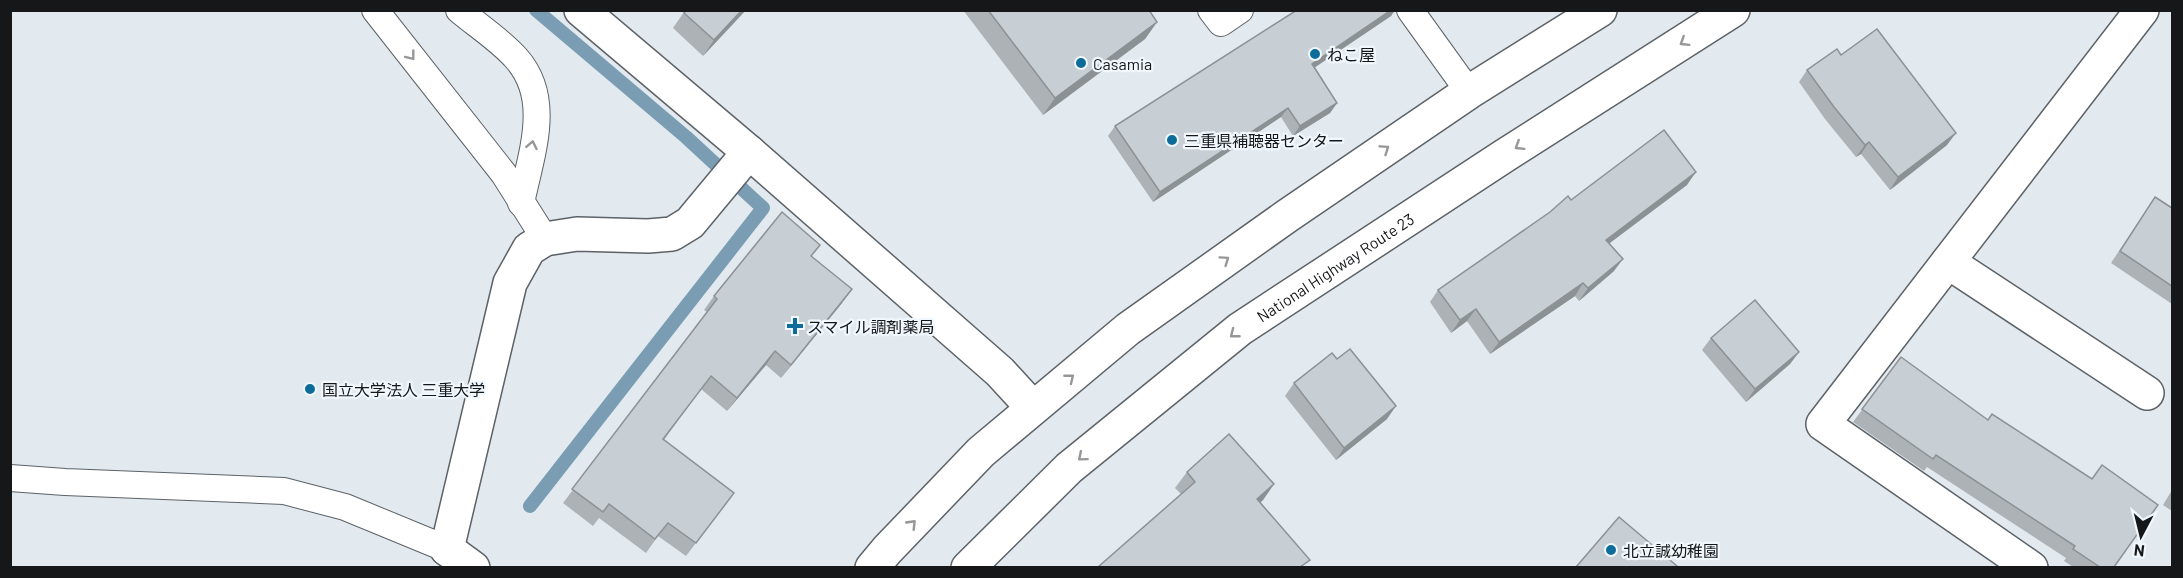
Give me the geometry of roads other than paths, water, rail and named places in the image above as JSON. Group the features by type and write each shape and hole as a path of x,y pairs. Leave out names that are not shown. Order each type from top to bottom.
{"main road":[{"path":"581,10 749,152 1000,372 1033,408"},
{"path":"872,567 981,452 1128,329 1468,92 1600,10"},
{"name":"National Highway Route 23","path":"968,567 1069,468 1240,329 1504,156 1733,10"},
{"path":"2031,567 1823,424 2142,10"},
{"path":"473,567 447,549 510,283 529,249 545,239 577,234 648,236 672,234 690,222 749,152"},
{"path":"1948,262 2146,393"}],"lane":[{"path":"375,10 504,174 545,239"},
{"path":"459,10 515,57 528,74 536,93 538,111 521,203"},
{"path":"1211,10 1221,22 1240,10"},
{"path":"1410,10 1468,92"},
{"path":"10,478 284,491 345,507 447,549"}],"waterway":[{"path":"530,506 763,208 686,137 536,10"}],"place":[{"name":"ねこ屋","path":"1315,54"},
{"name":"Casamia","path":"1081,63"},
{"name":"三重県補聴器センター","path":"1172,140"},
{"name":"スマイル調剤薬局","path":"795,326"},
{"name":"国立大学法人 三重大学","path":"310,389"},
{"name":"北立誠幼稚園","path":"1611,550"}]}
